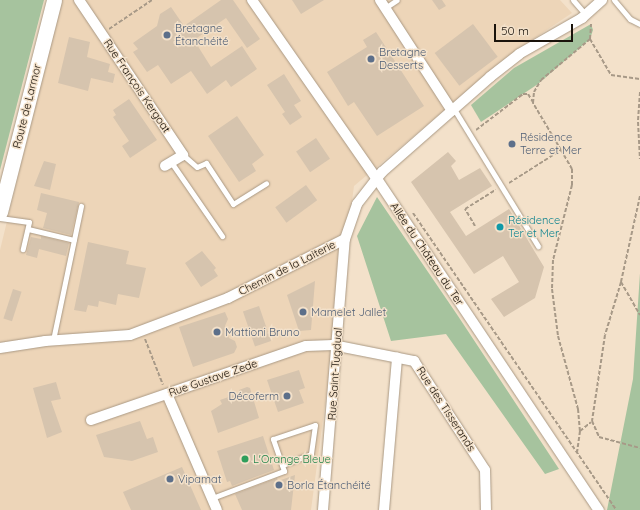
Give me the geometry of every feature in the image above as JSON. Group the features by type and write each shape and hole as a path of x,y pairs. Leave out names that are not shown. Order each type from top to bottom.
{"main road":[{"name":"Route de Larmor","path":"0,212 54,0"}],"street":[{"name":"Rue François Kergoat","path":"79,0 183,155"},
{"name":"Allée du Château du Ter","path":"252,0 377,179 599,510"},
{"name":"Chemin de la Laiterie","path":"0,348 53,340 130,335 228,298 345,239 357,204 377,179 453,110 518,54 586,15 602,0"},
{"path":"383,4 453,110"},
{"path":"168,164 183,155"},
{"name":"Rue Saint-Tugdual","path":"323,510 345,239"},
{"name":"Rue Gustave Zede","path":"91,420 306,346 337,346"},
{"name":"Rue des Tisserands","path":"337,346 414,361 485,470 486,510"},
{"path":"384,510 397,358"},
{"path":"167,394 217,510"}],"lane":[{"path":"383,4 397,0"},
{"path":"572,0 586,15"},
{"path":"614,0 630,18 640,24"},
{"path":"453,110 538,246"},
{"path":"183,155 197,167 206,163 233,204 266,183"},
{"path":"168,164 222,236"},
{"path":"53,340 81,206"},
{"path":"0,218 29,222 23,249"},
{"path":"28,229 74,240"},
{"path":"212,498 284,471 273,440 315,425 311,454 282,465"}],"path":[{"path":"101,34 152,0"},
{"path":"534,103 534,92 541,80 590,39 592,29 586,15"},
{"path":"590,39 611,75 640,79"},
{"path":"640,92 638,122 640,159"},
{"path":"470,135 523,94 528,94 572,170 573,177 554,260 552,289 557,329 578,409 580,431 577,452"},
{"path":"509,183 561,150"},
{"path":"475,226 465,209 497,190 493,184"},
{"path":"640,196 621,282 605,335 592,421 599,437 640,448"},
{"path":"409,207 616,510"},
{"path":"621,282 640,315"},
{"path":"142,331 167,394"},
{"path":"580,431 592,421"}],"shaded area":[{"path":"61,0 560,0 572,13 514,52 354,186 311,510 0,510 0,250"}],"green space":[{"path":"0,0 44,0 0,170"},
{"path":"591,24 593,30 590,39 538,84 481,122 471,105 514,68"},
{"path":"377,197 559,469 545,474 446,334 391,341 357,236"},
{"path":"640,273 640,510 607,510 633,379"}],"building":[{"path":"221,0 233,0 260,39 247,48 226,18 194,40 211,67 242,46 257,69 231,87 226,80 207,94 191,71 171,84 158,65 147,72 133,52 138,49 133,43 157,26 160,14 171,7 184,26"},
{"path":"292,0 324,0 301,14"},
{"path":"432,0 442,0 446,6 439,10"},
{"path":"473,24 498,57 459,86 435,53"},
{"path":"376,32 424,106 377,136 354,102 348,106 327,72 367,47 363,40"},
{"path":"69,37 90,42 87,57 110,64 108,72 115,74 113,83 91,78 88,91 58,83"},
{"path":"284,74 301,101 294,105 302,117 290,125 282,114 285,112 267,85"},
{"path":"129,99 157,140 130,158 122,146 129,141 113,117 116,115 113,110"},
{"path":"237,116 264,155 252,164 256,171 239,182 208,136"},
{"path":"316,138 330,159 310,172 296,151"},
{"name":"Résidence Ter et Mer","path":"448,152 456,161 451,166 459,180 480,168 492,186 450,212 466,236 509,209 544,267 535,298 504,317 491,299 519,282 503,256 474,274 411,182"},
{"path":"44,161 56,164 50,190 34,186"},
{"path":"306,185 317,200 286,223 275,207"},
{"path":"41,193 79,202 71,235 43,228 47,213 37,210"},
{"path":"41,236 69,243 66,256 39,249 37,258 26,255 31,237 41,239"},
{"path":"88,242 129,251 126,264 146,268 139,298 118,294 116,305 99,301 98,307 88,305 86,312 74,310"},
{"path":"202,251 216,268 214,270 218,276 201,287 185,263"},
{"name":"Mamelet Jallet","path":"315,281 311,330 299,331 287,295"},
{"path":"13,289 22,292 12,321 3,318"},
{"path":"259,306 271,341 255,347 243,312"},
{"path":"225,312 228,319 225,326 229,338 235,341 237,347 234,353 193,367 179,327"},
{"name":"Décoferm","path":"299,370 305,388 299,390 304,403 278,412 267,380"},
{"path":"56,382 61,399 51,401 62,432 47,438 33,388"},
{"path":"247,387 250,388 259,418 218,433 211,411 222,404 220,400 240,393 239,390"},
{"path":"140,421 147,439 153,437 158,452 132,461 104,457 96,435"},
{"name":"L'Orange Bleue","path":"263,436 274,470 232,486 230,481 227,482 217,451"},
{"name":"Vipamat","path":"182,467 201,510 131,510 123,492"},
{"name":"Borla Étanchéité","path":"295,475 291,510 242,510 235,494 277,478 278,481"}],"place":[{"name":"Bretagne Étanchéité","path":"167,35"},
{"name":"Bretagne Desserts","path":"371,59"},
{"name":"Résidence Terre et Mer","path":"512,144"},
{"name":"Résidence Ter et Mer","path":"500,227"},
{"name":"Mamelet Jallet","path":"303,312"},
{"name":"Mattioni Bruno","path":"217,332"},
{"name":"Décoferm","path":"287,396"},
{"name":"L'Orange Bleue","path":"245,459"},
{"name":"Vipamat","path":"170,479"},
{"name":"Borla Étanchéité","path":"279,485"}]}
